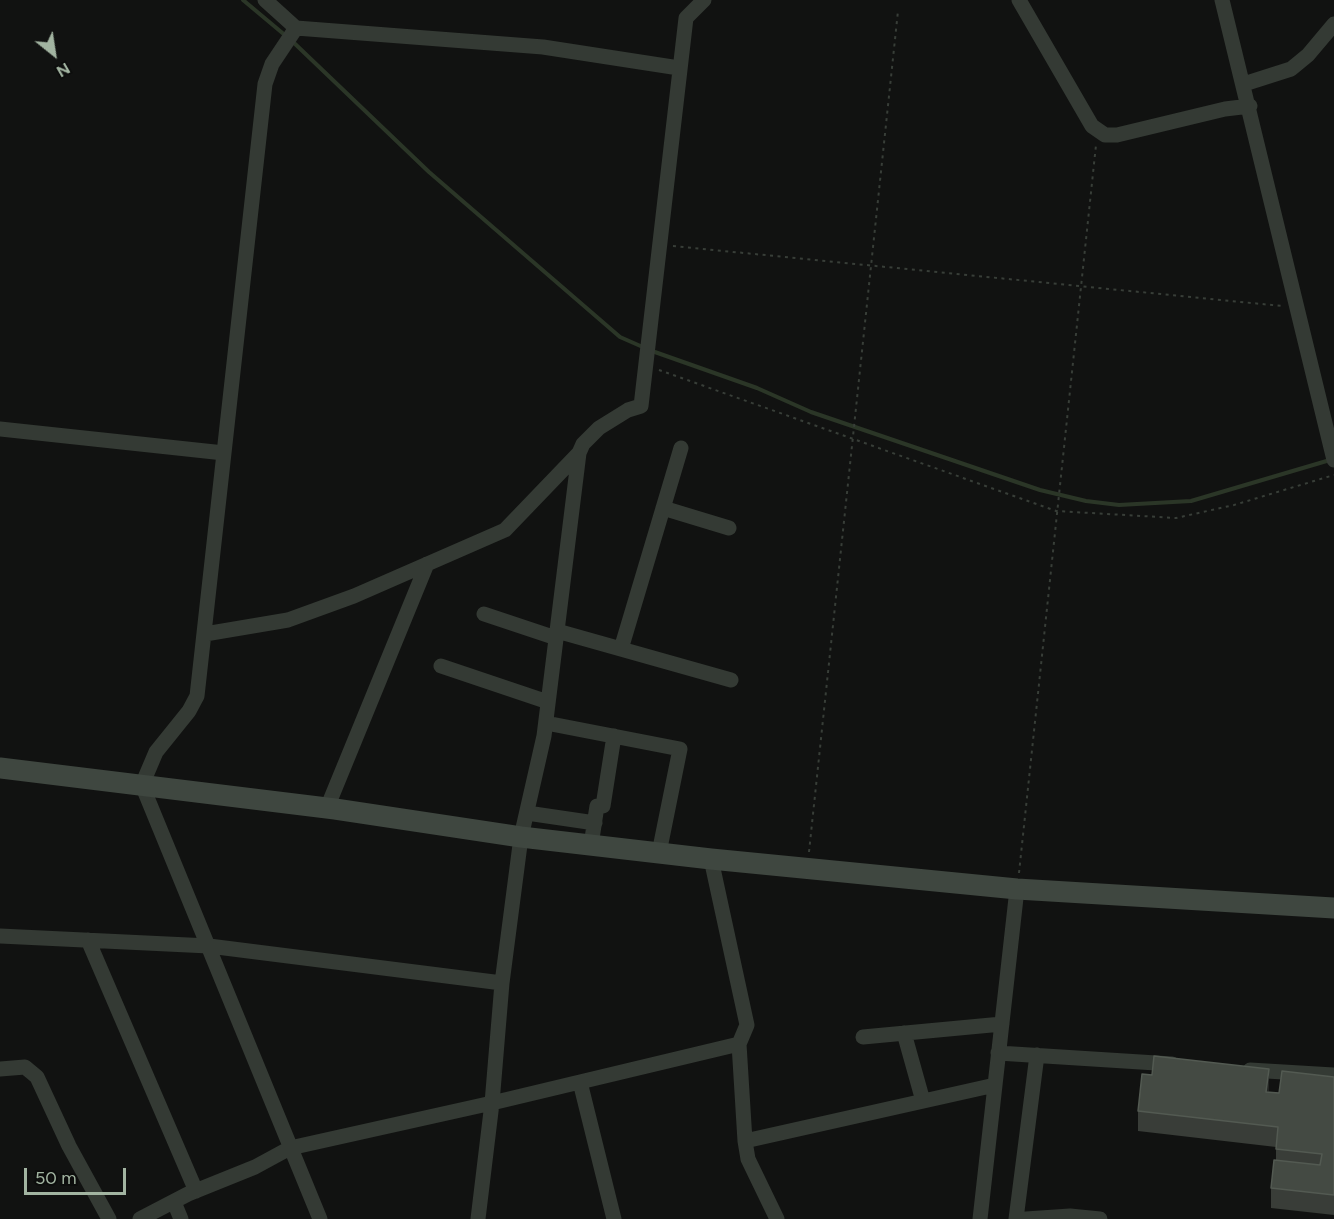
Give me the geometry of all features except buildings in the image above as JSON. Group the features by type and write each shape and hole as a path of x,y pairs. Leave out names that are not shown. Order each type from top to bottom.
{"street":[{"path":"265,0 291,35"},
{"path":"478,1219 492,1103 502,983 521,837 546,723 579,453 583,444 599,428 628,410 641,406 686,18 704,0"},
{"path":"1019,0 1092,126 1105,135 1117,135 1225,109 1250,106"},
{"path":"1222,0 1250,106 1333,457"},
{"path":"1244,84 1291,69 1308,55 1334,24"},
{"path":"291,35 543,47 679,68"},
{"path":"291,35 272,64 265,84 197,696 189,711 156,752 142,785 320,1219"},
{"path":"0,429 224,453"},
{"path":"621,649 681,448"},
{"path":"205,634 288,621 354,596 505,530 579,453"},
{"path":"663,508 729,528"},
{"path":"327,808 427,564"},
{"path":"484,614 731,680"},
{"path":"441,666 548,702"},
{"path":"546,723 680,749 659,853"},
{"path":"591,846 597,806 603,806 614,736"},
{"path":"0,768 327,808 521,837 711,860 1017,889 1334,908"},
{"path":"527,813 595,823"},
{"path":"711,860 747,1025 740,1044 745,1142 748,1159 777,1219"},
{"path":"980,1219 1017,889"},
{"path":"0,936 209,946 502,983"},
{"path":"88,940 196,1191"},
{"path":"863,1037 1002,1024"},
{"path":"904,1033 923,1101"},
{"path":"140,1219 196,1191 255,1167 290,1148 740,1044"},
{"path":"998,1053 1192,1066"},
{"path":"1016,1219 1037,1055"},
{"path":"0,1069 25,1067 37,1077 69,1146 109,1219"},
{"path":"1239,1069 1334,1075"},
{"path":"580,1082 614,1219"},
{"path":"745,1142 995,1085"},
{"path":"174,1202 181,1219"},
{"path":"1026,1219 1070,1216 1100,1219"}],"path":[{"path":"807,869 898,11"},
{"path":"1017,889 1098,130"},
{"path":"660,244 1082,288 1297,307"},
{"path":"647,366 1056,511 1176,518 1234,505 1334,475"}],"waterway":[{"path":"243,0 286,36"},
{"path":"292,41 429,172 620,337 645,348"},
{"path":"652,351 757,388 811,412 1040,490 1086,501 1119,505 1191,501 1330,460"}]}
